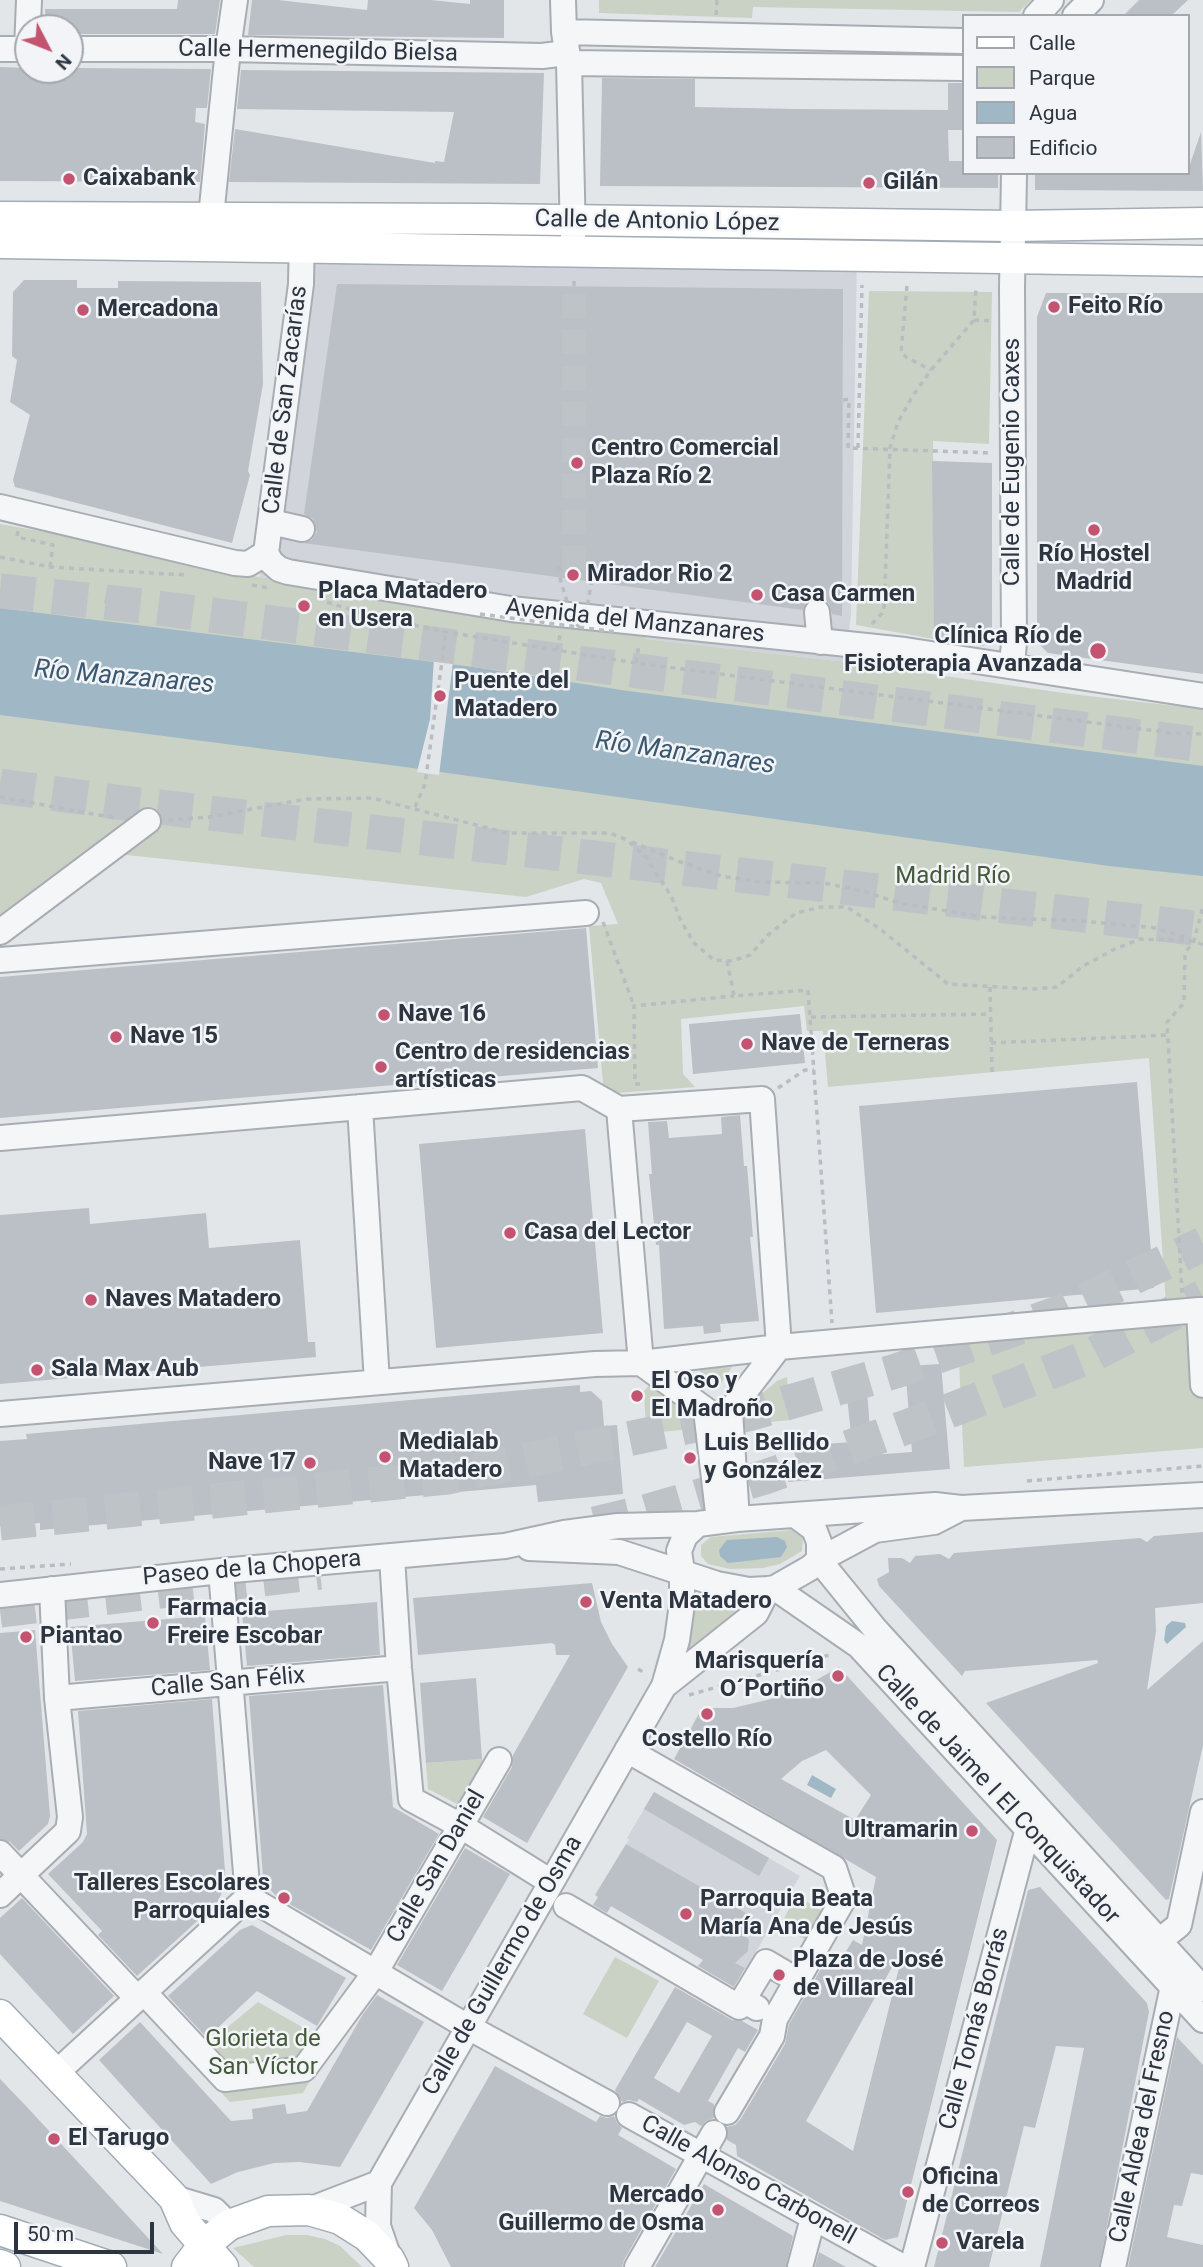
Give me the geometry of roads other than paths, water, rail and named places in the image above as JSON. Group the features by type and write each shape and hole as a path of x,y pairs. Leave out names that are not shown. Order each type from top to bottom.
{"main road":[{"name":"Calle de Antonio López","path":"0,217 211,217 302,233 574,265 1012,259 1203,261"},
{"name":"Calle de Antonio López","path":"0,244 572,221 1012,226 1203,223"},
{"path":"0,2015 174,2198 195,2256"},
{"path":"195,2256 229,2225 268,2211 309,2210 340,2219 367,2236 391,2263"},
{"path":"0,2231 111,2267"},
{"path":"195,2256 223,2267"},
{"path":"0,2265 5,2267"}],"street":[{"path":"211,217 235,0"},
{"path":"563,0 574,265"},
{"path":"1038,14 1051,0"},
{"path":"1077,14 1091,0"},
{"name":"Calle Hermenegildo Bielsa","path":"84,49 228,49 542,56 566,50 962,41"},
{"name":"Calle Hermenegildo Bielsa","path":"566,50 962,68"},
{"path":"1012,259 1014,175"},
{"name":"Calle de San Zacarías","path":"268,539 301,284 302,233"},
{"name":"Calle de Eugenio Caxes","path":"1012,259 1012,666"},
{"path":"0,507 248,564 268,539 302,529"},
{"name":"Avenida del Manzanares","path":"268,539 271,562 288,572 498,607 1012,666 1203,696"},
{"path":"817,612 820,642"},
{"path":"0,932 148,821"},
{"path":"0,960 586,913"},
{"path":"0,1138 582,1088 619,1110 762,1099 779,1347 730,1411 718,1521"},
{"path":"360,1107 377,1382"},
{"path":"619,1110 641,1363 706,1410 718,1521"},
{"path":"0,1414 622,1362 641,1363 779,1347 1195,1310 1203,1385"},
{"path":"795,1515 935,1505 961,1508 1203,1495"},
{"path":"771,1589 875,1530 934,1522 961,1508"},
{"path":"795,1515 814,1529 819,1560"},
{"name":"Paseo de la Chopera","path":"0,1595 221,1571 505,1546 564,1532 618,1526 795,1515"},
{"name":"Calle de Guillermo de Osma","path":"672,1691 682,1604 679,1551 685,1536 718,1521"},
{"name":"Paseo de la Chopera","path":"505,1546 566,1552 619,1552 717,1584 749,1590 771,1589"},
{"path":"392,1557 411,1799 461,1826 551,1882"},
{"name":"Calle de Jaime I El Conquistador","path":"819,1560 875,1629 1203,1989"},
{"path":"221,1571 248,1897"},
{"path":"0,1895 68,1831 70,1817 57,1698 52,1589"},
{"name":"Calle de Guillermo de Osma","path":"391,2263 378,2226 379,2183 627,1750 672,1691 756,1613 771,1589"},
{"name":"Calle de Jaime I El Conquistador","path":"771,1589 859,1646 1203,2020"},
{"name":"Calle San Félix","path":"57,1698 399,1668"},
{"path":"627,1750 834,1868 844,1898 727,2112"},
{"name":"Calle San Daniel","path":"372,1977 499,1760"},
{"name":"Calle Tomás Borrás","path":"912,2267 1028,1828 1023,1791"},
{"path":"1159,1941 1179,1925 1203,1812"},
{"path":"0,1853 225,2079 304,2069 372,1977"},
{"path":"248,1897 372,1977 607,2103"},
{"path":"56,2073 145,2000 248,1897"},
{"path":"566,1906 736,2000 773,2027"},
{"path":"736,2000 766,1962 798,1981"},
{"name":"Calle Aldea del Fresno","path":"1112,2267 1173,1986"},
{"name":"Calle Alonso Carbonell","path":"629,2115 708,2143 813,2218 903,2267"},
{"path":"637,2267 708,2143"},
{"path":"309,2210 379,2183"},
{"path":"174,2198 214,2210 229,2225"},
{"path":"800,2267 813,2218"}],"water":[{"name":"Río Manzanares","path":"0,608 473,667 628,691 1203,766 1203,876 1109,866 405,767 0,715"},
{"path":"777,1537 785,1541 787,1547 781,1557 728,1563 720,1556 719,1550 727,1540"},
{"path":"1172,1621 1185,1623 1186,1627 1167,1644 1164,1640 1166,1626"},
{"path":"812,1775 836,1789 831,1798 807,1785"}],"tunnel":[{"path":"574,286 574,570"},
{"path":"0,591 143,606 1203,745"},
{"path":"0,786 116,802 1203,929"},
{"path":"0,1523 447,1477 752,1413 896,1371 1056,1314 1203,1244"},
{"path":"595,1524 765,1477 923,1421 1088,1357 1203,1297"},
{"path":"0,1610 320,1572"}],"place":[{"name":"Caixabank","path":"69,179"},
{"name":"Gilán","path":"869,183"},
{"name":"Feito Río","path":"1054,307"},
{"name":"Mercadona","path":"83,310"},
{"name":"Centro Comercial Plaza Río 2","path":"577,463"},
{"name":"Río Hostel Madrid","path":"1094,530"},
{"name":"Mirador Rio 2","path":"573,575"},
{"name":"Casa Carmen","path":"757,595"},
{"name":"Placa Matadero en Usera","path":"304,606"},
{"name":"Clínica Río de Fisioterapia Avanzada","path":"1098,651"},
{"name":"Puente del Matadero","path":"440,696"},
{"name":"Nave 16","path":"384,1015"},
{"name":"Nave 15","path":"116,1037"},
{"name":"Nave de Terneras","path":"747,1044"},
{"name":"Centro de residencias artísticas","path":"381,1067"},
{"name":"Casa del Lector","path":"510,1233"},
{"name":"Naves Matadero","path":"91,1300"},
{"name":"Sala Max Aub","path":"37,1370"},
{"name":"El Oso y El Madroño","path":"637,1396"},
{"name":"Medialab Matadero","path":"385,1457"},
{"name":"Luis Bellido y González","path":"690,1458"},
{"name":"Nave 17","path":"310,1463"},
{"name":"Venta Matadero","path":"586,1602"},
{"name":"Farmacia Freire Escobar","path":"153,1623"},
{"name":"Piantao","path":"26,1637"},
{"name":"Marisquería O´Portiño","path":"838,1676"},
{"name":"Costello Río","path":"707,1714"},
{"name":"Ultramarin","path":"972,1831"},
{"name":"Talleres Escolares Parroquiales","path":"284,1898"},
{"name":"Parroquia Beata María Ana de Jesús","path":"686,1914"},
{"name":"Plaza de José de Villareal","path":"779,1975"},
{"name":"El Tarugo","path":"54,2139"},
{"name":"Oficina de Correos","path":"908,2192"},
{"name":"Mercado Guillermo de Osma","path":"718,2210"},
{"name":"Varela","path":"942,2243"}],"park label":[{"name":"Madrid Río","path":"953,877"},
{"name":"Glorieta de San Víctor","path":"263,2054"}]}
